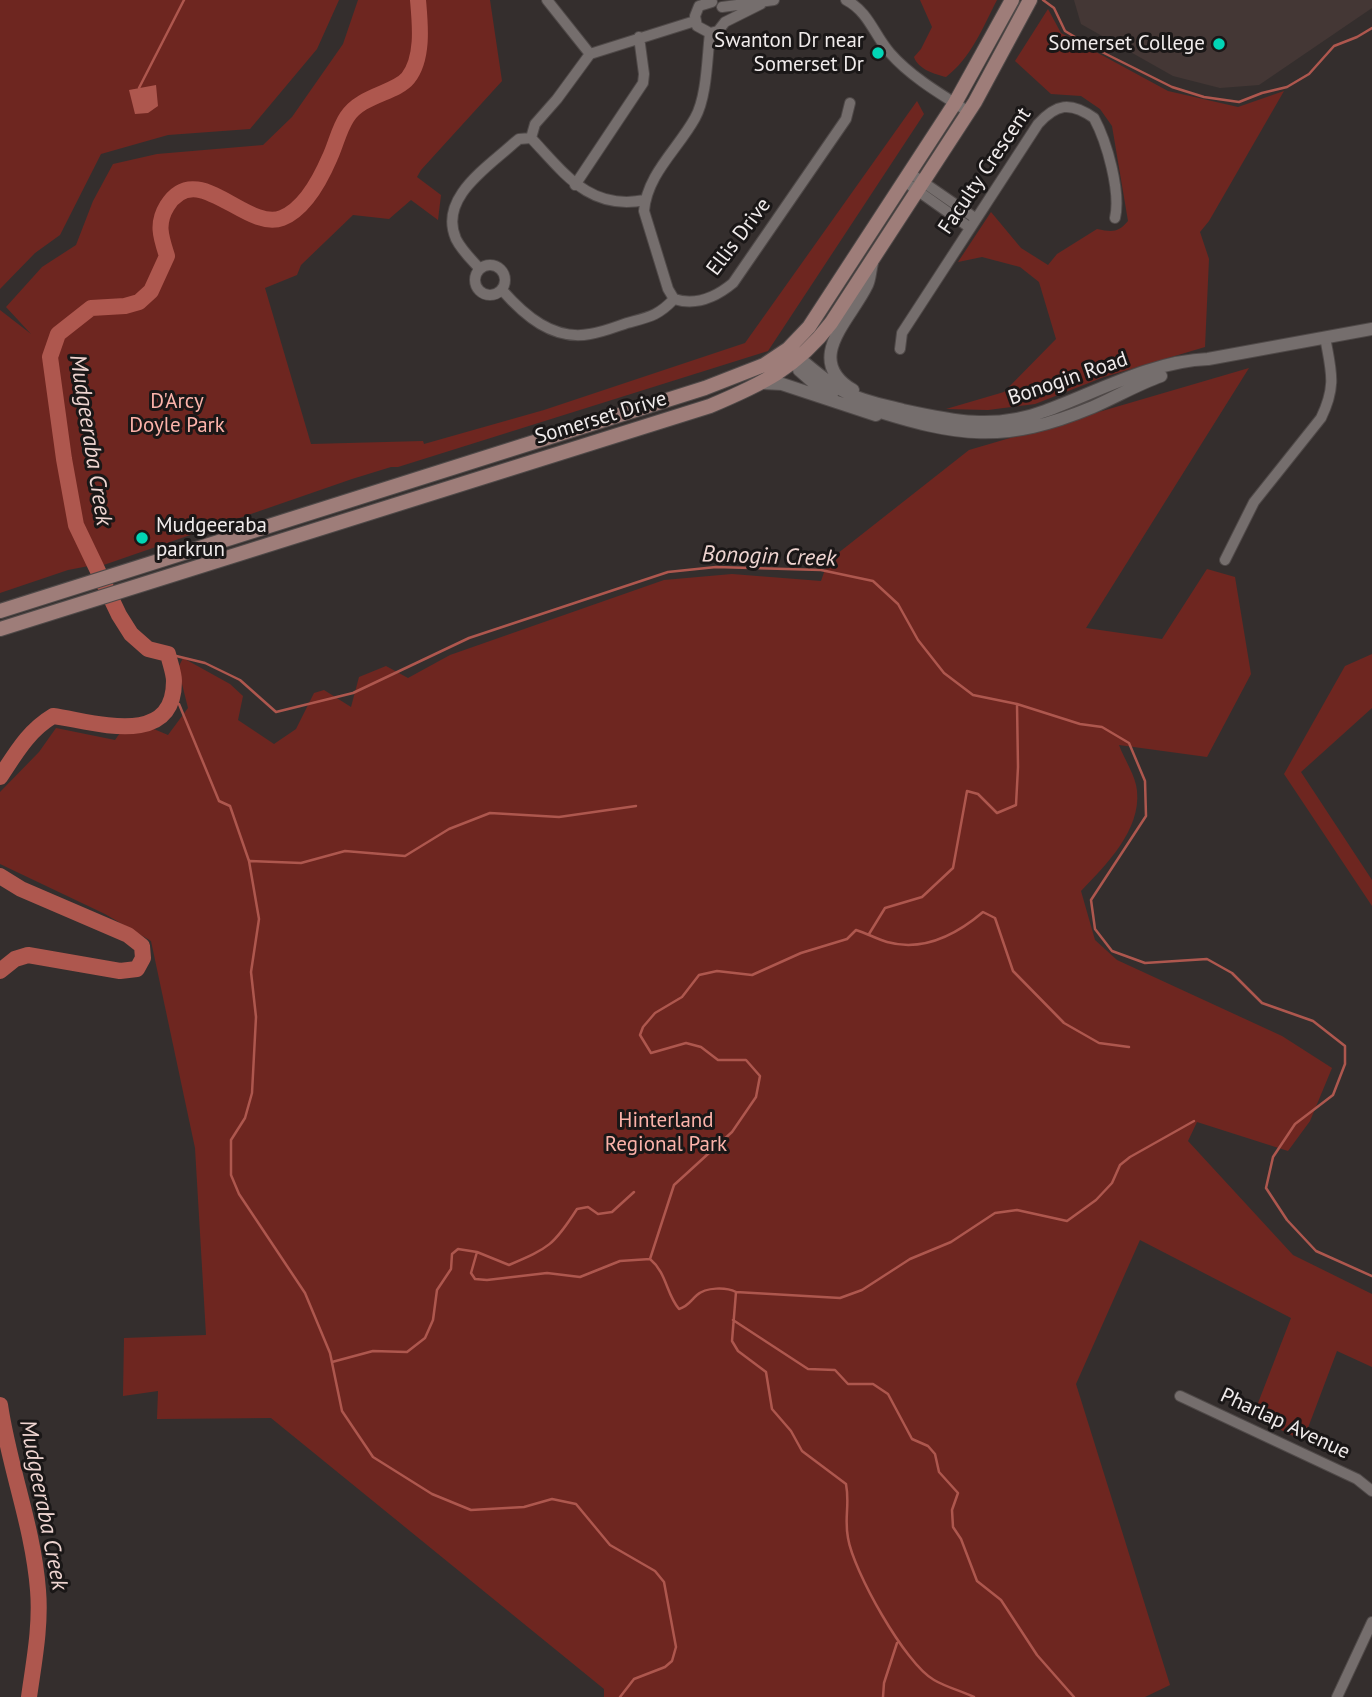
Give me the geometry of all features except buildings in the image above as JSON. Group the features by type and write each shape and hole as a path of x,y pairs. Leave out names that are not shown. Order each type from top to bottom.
{"main road":[{"name":"Somerset Drive","path":"0,611 738,377 764,365 788,349 809,327 828,300 954,103 1011,1"},
{"name":"Somerset Drive","path":"0,629 710,406 763,383 797,361 831,323 969,112 1028,5"},
{"path":"408,481 414,498"}],"street":[{"path":"547,0 590,54"},
{"path":"761,4 698,3 695,21 701,30 718,32 725,22 774,0"},
{"path":"846,0 857,5 867,17 889,53 909,71 969,112"},
{"path":"715,3 725,11 725,22"},
{"path":"531,138 535,124 590,54 695,21"},
{"path":"502,290 536,323 580,335 662,313 674,299 668,289 647,222 645,200 650,185 697,116 702,98 710,33"},
{"path":"575,185 640,90 644,74 639,37"},
{"name":"Ellis Drive","path":"674,299 689,303 720,293 733,283 846,119 850,103"},
{"name":"Faculty Crescent","path":"900,349 902,333 972,222 1049,111 1057,107 1072,107 1094,118 1116,193 1118,207 1115,218"},
{"path":"531,138 575,185 595,197 627,204 645,200"},
{"path":"480,269 456,239 452,219 455,205 465,189 514,143 519,139 531,138"},
{"path":"907,177 972,222"},
{"path":"872,263 868,284 834,339 830,352 831,361 838,377 848,387 891,412"},
{"path":"489,265 499,268 505,277 502,290 492,295 479,290 475,282 480,269 489,265"},
{"name":"Bonogin Road","path":"891,412 970,423 1021,418 1138,375 1192,360 1372,329"},
{"path":"1225,560 1254,502 1321,418 1329,403 1333,384 1325,337"},
{"name":"Bonogin Road","path":"788,349 797,361 846,393 891,412 956,432 1003,433 1045,425 1155,378 1208,359"},
{"path":"763,383 782,384 868,413 891,412"},
{"path":"1021,418 1039,418 1088,400 1096,405"},
{"name":"Pharlap Avenue","path":"1180,1396 1357,1479 1372,1490"},
{"path":"1338,1697 1372,1622"}],"shaded area":[{"name":"Somerset College","path":"1074,0 1372,0 1372,8 1259,85 1220,88 1173,76 1081,24"},
{"path":"156,85 158,106 148,113 135,114 129,90"}],"green space":[{"path":"0,0 339,0 317,49 250,129 168,135 101,154 60,235 35,253 0,289"},
{"name":"D'Arcy Doyle Park","path":"358,0 490,0 502,81 417,177 441,195 438,220 411,200 389,219 353,215 301,265 297,275 265,288 311,444 423,441 424,444 544,410 745,343 917,101 924,114 768,351 352,479 95,568 94,565 68,570 0,593 0,310 31,334 6,307 42,267 76,245 93,201 113,164 157,154 263,145 292,117 343,44"},
{"path":"920,0 997,0 963,61 946,77 923,68 914,57 932,27"},
{"path":"1048,9 1061,33 1168,91 1238,107 1284,91 1209,221 1200,232 1209,259 1205,347 1104,377 1035,404 988,410 946,409 1004,392 1056,339 1039,282 1020,267 982,257 958,262 991,212 1021,248 1048,265 1057,254 1097,229 1114,231 1128,221 1112,126 1100,109 1081,96 1051,94 1015,61"},
{"name":"Hinterland Regional Park","path":"1249,368 1086,628 1162,639 1207,569 1235,577 1251,674 1207,757 1119,745 1136,785 1137,805 1128,833 1120,846 1081,891 1095,940 1117,960 1282,1036 1332,1068 1310,1121 1288,1151 1197,1122 1188,1141 1293,1255 1372,1294 1372,1367 1337,1351 1303,1441 1253,1416 1291,1318 1140,1240 1076,1384 1170,1685 1145,1697 604,1697 604,1689 271,1418 157,1419 158,1391 123,1396 124,1338 206,1335 195,1148 151,941 105,914 0,864 0,792 39,752 56,728 115,740 130,719 168,735 188,708 178,668 183,658 230,684 243,696 238,720 274,744 296,729 314,693 324,690 351,707 359,677 386,666 408,678 450,655 664,580 732,574 821,581 828,561 969,450"},
{"path":"1372,654 1372,708 1301,772 1372,880 1372,906 1284,774 1345,666"}],"waterway":[{"path":"139,88 184,0"},
{"name":"Mudgeeraba Creek","path":"0,777 29,736 53,716 108,725 146,724 161,716 170,703 174,681 168,654 148,649 131,634 119,615 76,525 50,357 58,334 91,308 125,306 139,302 151,291 167,256 161,237 162,219 167,206 179,193 193,189 207,192 253,215 268,219 282,218 298,208 317,183 347,117 369,99 403,83 413,70 420,40 418,0"},
{"path":"1043,0 1054,8 1065,31 1090,46 1172,87 1204,97 1239,102 1287,87 1309,74 1334,46 1372,28"},
{"name":"Bonogin Creek","path":"168,654 205,663 240,680 276,712 353,693 469,638 668,572 716,567 821,570 873,581 898,604 918,640 944,673 973,695 1017,704 1080,724 1102,727 1129,743 1145,781 1146,816 1091,900 1095,929 1112,951 1145,963 1207,959 1232,973 1262,1003 1313,1021 1345,1046 1345,1064 1333,1095 1295,1124 1273,1157 1266,1188 1287,1220 1316,1251 1372,1276"},
{"path":"170,699 179,704 219,801 230,806 249,861 259,919 251,972 256,1017 252,1093 245,1118 231,1140 231,1175 239,1194 305,1293 330,1353 342,1411 373,1457 432,1494 471,1510 524,1507 552,1499 576,1504 610,1545 655,1571 664,1582 676,1647 672,1661 665,1667 634,1679 620,1697"},
{"path":"869,934 885,908 922,897 953,868 967,791 978,794 997,813 1016,805 1017,704"},
{"path":"250,861 301,863 345,851 405,856 449,829 490,813 559,817 636,806"},
{"name":"Mudgeeraba Creek","path":"0,876 21,889 128,935 142,946 143,958 137,969 120,971 28,955 15,959 0,971"},
{"path":"650,1259 674,1185 732,1132 756,1097 760,1076 746,1060 718,1060 701,1047 686,1043 651,1053 640,1035 655,1013 682,997 699,975 717,971 752,975 801,953 847,939 856,930 900,945 926,943 962,928 983,912 995,918 1013,971 1064,1023 1099,1043 1129,1047"},
{"path":"477,1252 471,1273 475,1279 487,1280 547,1273 580,1277 620,1261 650,1259 660,1271 679,1309 701,1292 716,1289 840,1298 862,1290 910,1259 951,1242 995,1213 1017,1210 1067,1221 1096,1200 1112,1183 1120,1165 1130,1157 1194,1121"},
{"path":"332,1362 373,1351 407,1352 425,1338 433,1320 437,1290 451,1269 452,1254 458,1249 477,1252 509,1265 549,1244 577,1209 588,1207 598,1214 612,1212 634,1192"},
{"path":"736,1292 732,1341 738,1351 766,1372 772,1409 791,1431 802,1451 846,1484 847,1531 852,1553 882,1615 922,1671 934,1680 974,1697"},
{"path":"733,1320 808,1369 835,1370 848,1384 873,1384 888,1394 912,1439 928,1446 935,1454 939,1472 958,1493 952,1510 953,1527 961,1539 977,1581 1001,1600 1037,1655 1074,1697"},
{"name":"Mudgeeraba Creek","path":"0,1405 31,1543 38,1590 38,1630 29,1697"},
{"path":"883,1697 884,1683 897,1643"}],"place":[{"name":"Somerset College","path":"1219,44"},
{"name":"Swanton Dr near Somerset Dr","path":"878,53"},
{"name":"Mudgeeraba parkrun","path":"142,538"}]}
